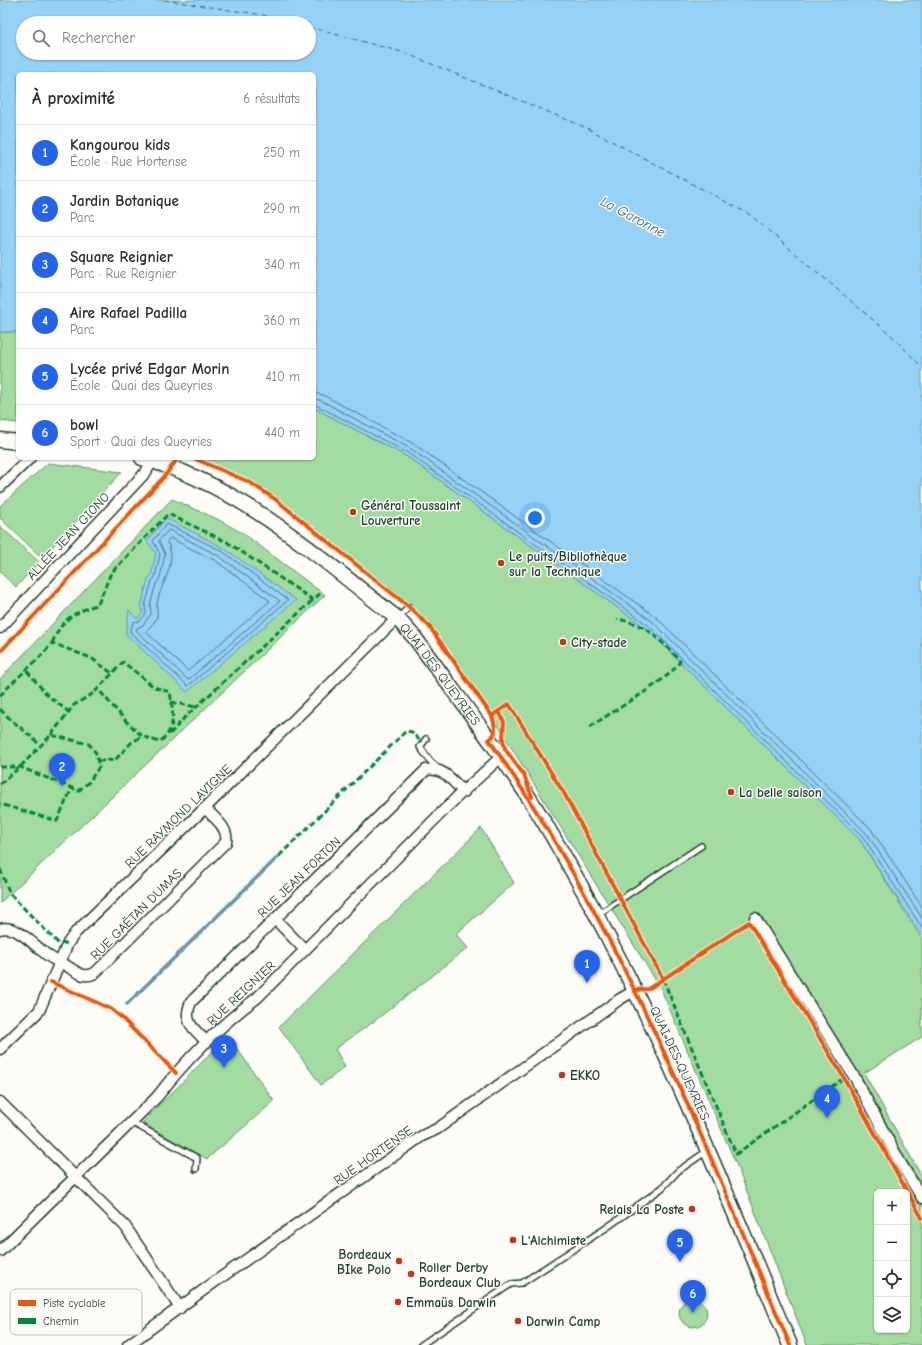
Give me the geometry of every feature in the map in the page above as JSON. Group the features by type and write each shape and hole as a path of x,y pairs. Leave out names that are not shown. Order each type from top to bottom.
{"main road":[{"path":"0,440 16,442"},
{"name":"QUAI DES QUEYRIES","path":"152,460 180,471 239,500 264,515 397,618 415,638 501,757 538,812 636,990 709,1150 790,1345"}],"street":[{"path":"0,487 28,460"},
{"name":"ALLÉE JEAN GIONO","path":"0,628 146,472 149,460"},
{"name":"RUE RAYMOND LAVIGNE","path":"0,1049 39,1011 68,943 76,932 205,808 397,618"},
{"name":"RUE REIGNIER","path":"0,1251 131,1122 238,1011 257,998 458,796 501,757"},
{"name":"RUE JEAN FORTON","path":"207,1042 190,1025 187,1018 188,1009 191,1002 426,770 435,769 442,771"},
{"path":"442,771 464,792"},
{"name":"RUE GAËTAN DUMAS","path":"0,929 5,928 14,930 51,958 84,976 95,973 226,842 227,836 225,830 205,808"},
{"path":"755,918 855,1078 900,1162 922,1198"},
{"path":"275,919 305,950"},
{"name":"RUE HORTENSE","path":"128,1345 422,1136 437,1129 620,999 636,990"},
{"path":"0,1102 125,1226 180,1308"}],"lane":[{"path":"397,618 409,606"},
{"path":"426,739 420,747 422,752 442,771"},
{"path":"596,915 701,846"},
{"path":"131,1122 197,1158 196,1169"},
{"path":"421,1345 511,1284 522,1283 609,1226 662,1188 678,1171 709,1150"}],"green space":[{"path":"0,332 16,332 16,423 0,421"},
{"path":"316,409 406,456 646,628 860,840 922,939 922,1037 864,1073 922,1177 922,1345 807,1345 737,1166 661,989 492,716 429,626 409,607 275,499 249,482 198,460 316,460"},
{"path":"48,463 122,472 42,558 0,518 0,506"},
{"path":"172,499 217,519 244,534 325,595 0,903 0,679"},
{"path":"0,526 39,562 16,587 0,572"},
{"path":"481,828 514,883 456,934 468,948 373,1022 335,1049 345,1067 321,1085 279,1027"},
{"path":"228,1036 274,1101 207,1159 142,1123"},
{"path":"693,1299 703,1303 707,1313 703,1323 693,1327 683,1323 679,1313 683,1303"}],"water":[{"name":"La Garonne","path":"0,0 922,0 922,936 860,840 646,628 406,456 316,409 316,72 16,72 16,332 0,332"},
{"path":"166,518 224,548 296,600 187,692 126,634 129,610 137,619 143,612 141,606 148,579 151,576 156,553 147,541"}],"waterway":[{"path":"127,1004 279,856"}],"ferry route":[{"path":"164,0 267,16"},
{"path":"316,29 405,53 587,128 749,214 892,336 922,367"}],"marked path":[{"path":"52,643 65,621 70,617 98,604 111,573 168,514 227,542 313,600 322,592"},
{"path":"170,734 184,718 313,600"},
{"path":"590,727 653,686 674,669 680,661 659,639 645,629 628,621 617,619"},
{"path":"0,696 40,657 52,643 91,658 112,673"},
{"path":"51,735 74,705 94,693 123,662 154,687 170,692 173,713 169,732 159,742 142,736"},
{"path":"27,671 48,696 69,712"},
{"path":"98,689 126,721 142,736 131,743 115,760 98,761"},
{"path":"171,702 196,707"},
{"path":"0,709 41,746"},
{"path":"279,856 406,731 412,732 422,743"},
{"path":"0,784 21,766 51,735 89,744 96,753 99,767 89,782 78,791 72,788"},
{"path":"0,767 20,767 72,788 57,821 0,804"},
{"path":"0,869 10,894 59,944 68,943"},
{"path":"663,979 736,1154 844,1078"}],"cycle path":[{"path":"0,652 164,477 177,460"},
{"path":"198,460 249,482 275,499 409,607 429,626 492,716 495,732 489,740 536,811 579,883 619,958 691,1111 790,1345"},
{"path":"492,716 509,704 565,795 663,979"},
{"path":"499,711 504,722 503,739 505,749 524,775 532,797"},
{"path":"636,990 648,989 749,922 844,1078 922,1218"},
{"path":"51,982 111,1009 121,1017 176,1073"}],"place":[{"name":"Général Toussaint Louverture","path":"353,512"},
{"name":"Le puits/Bibliothèque sur la Technique","path":"501,563"},
{"name":"City-stade","path":"563,642"},
{"name":"Jardin Botanique","path":"62,786"},
{"name":"La belle saison","path":"731,792"},
{"name":"Kangourou kids","path":"587,983"},
{"name":"Square Reignier","path":"224,1068"},
{"name":"EKKO","path":"562,1075"},
{"name":"Aire Rafael Padilla","path":"827,1118"},
{"name":"Relais La Poste","path":"692,1209"},
{"name":"L'Alchimiste","path":"513,1240"},
{"name":"Bordeaux BIke Polo","path":"399,1261"},
{"name":"Lycée privé Edgar Morin","path":"680,1262"},
{"name":"Roller Derby Bordeaux Club","path":"411,1274"},
{"name":"Emmaüs Darwin","path":"398,1302"},
{"name":"bowl","path":"693,1313"},
{"name":"Darwin Camp","path":"518,1321"}]}
